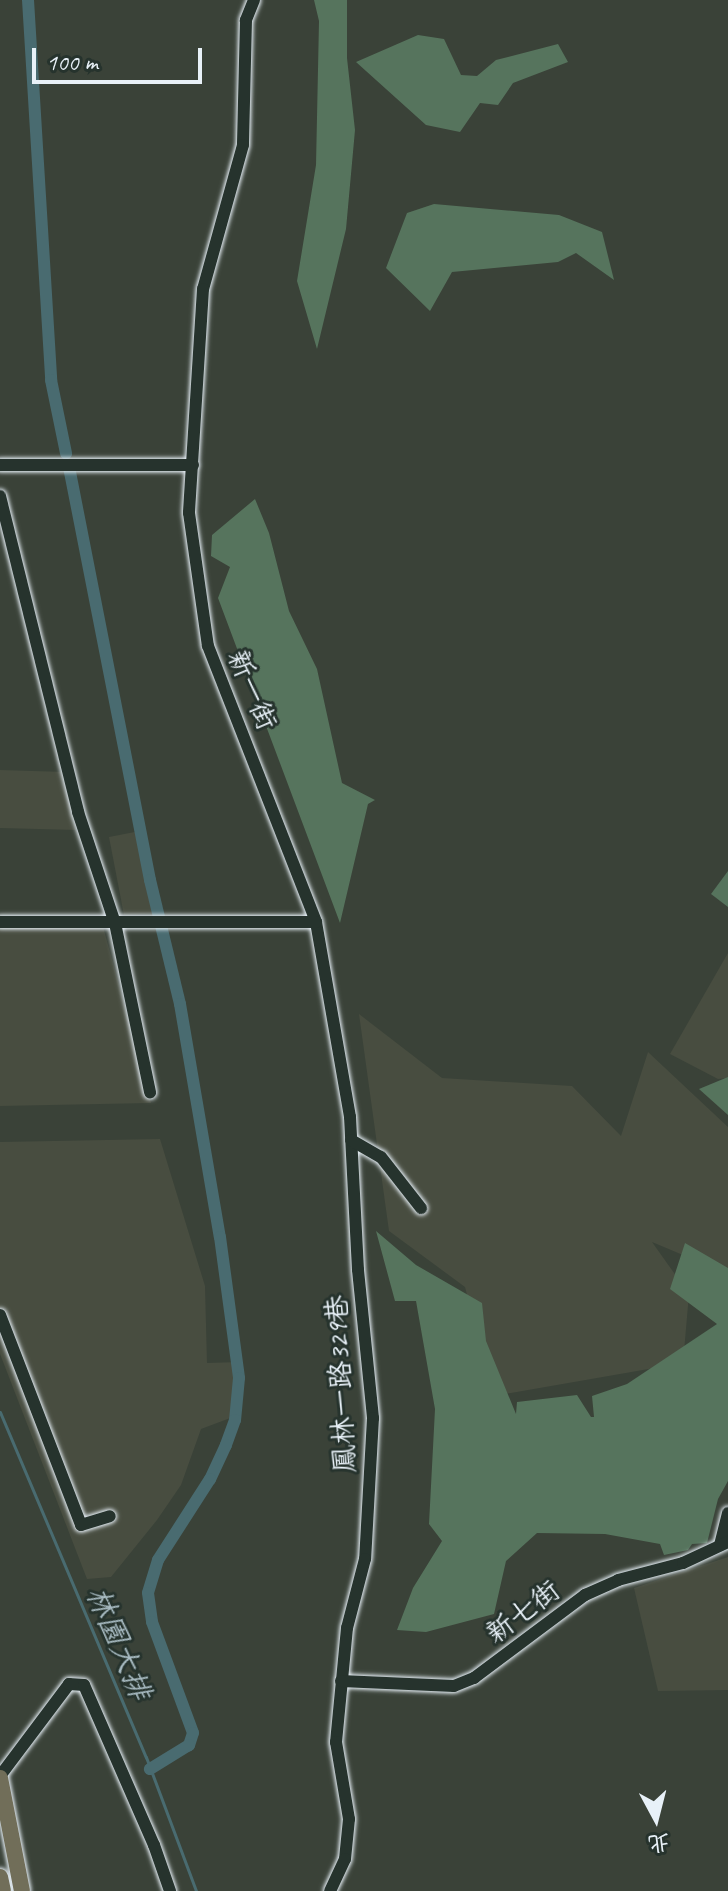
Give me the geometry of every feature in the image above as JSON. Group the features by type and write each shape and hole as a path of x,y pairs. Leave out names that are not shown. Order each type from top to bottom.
{"main road":[{"path":"0,1777 22,1891"},
{"path":"0,1877 3,1891"}],"street":[{"path":"0,465 193,465 203,289 243,145 246,20 254,0"},
{"name":"新一街","path":"193,465 190,540 208,646 316,922"},
{"path":"0,496 78,812 115,923 150,1092"},
{"path":"0,922 316,922"},
{"name":"鳳林一路329巷","path":"316,922 351,1140 358,1270 373,1418 365,1559 347,1628 336,1742 349,1819 345,1859 330,1888"},
{"path":"351,1140 381,1157 421,1208"},
{"path":"0,1315 81,1525 110,1516"},
{"path":"724,1543 728,1513"},
{"name":"新七街","path":"341,1681 454,1686 474,1678 585,1595 618,1580 683,1563 724,1543"},
{"path":"0,1777 69,1684 84,1685 154,1845 170,1891"}],"shaded area":[{"path":"0,770 66,772 76,830 0,828"},
{"path":"145,830 161,913 124,915 109,837"},
{"path":"0,921 102,923 151,1103 0,1106"},
{"path":"728,953 728,1078 718,1079 670,1054"},
{"path":"359,1014 442,1078 572,1086 621,1136 648,1052 728,1127 728,1274 652,1242 689,1294 683,1363 493,1396 465,1287 389,1231"},
{"path":"160,1139 205,1286 207,1363 240,1362 241,1414 201,1429 181,1485 157,1520 111,1577 87,1579 0,1354 0,1142"},
{"path":"728,1557 728,1690 658,1691 634,1588"}],"green space":[{"path":"314,0 347,0 347,58 355,130 346,229 317,349 297,281 316,165 319,21"},
{"path":"418,35 444,39 461,75 477,76 496,60 558,44 568,62 513,83 498,105 480,103 460,132 426,125 356,62"},
{"path":"434,204 559,215 602,232 614,280 576,253 558,262 452,272 430,311 386,268 407,213"},
{"path":"255,499 269,533 289,611 317,669 342,783 375,800 368,804 340,923 218,598 230,567 211,556 212,535"},
{"path":"728,871 728,907 711,894"},
{"path":"728,1077 728,1115 699,1089"},
{"path":"376,1231 416,1265 482,1303 486,1341 516,1414 517,1402 577,1395 594,1417 592,1396 627,1384 717,1324 670,1289 685,1243 728,1268 728,1481 718,1499 707,1543 692,1544 688,1550 664,1555 660,1544 605,1534 537,1533 506,1561 494,1614 426,1632 397,1630 413,1588 442,1541 429,1524 435,1409 416,1301 395,1301"}],"waterway":[{"path":"28,0 51,380 66,453"},
{"path":"69,467 150,880 180,1004 220,1237 239,1378 235,1420 226,1445 210,1479 158,1560 148,1593 152,1622 193,1733 189,1745 150,1769"},
{"name":"林園大排","path":"0,1412 146,1757 196,1891"}]}
